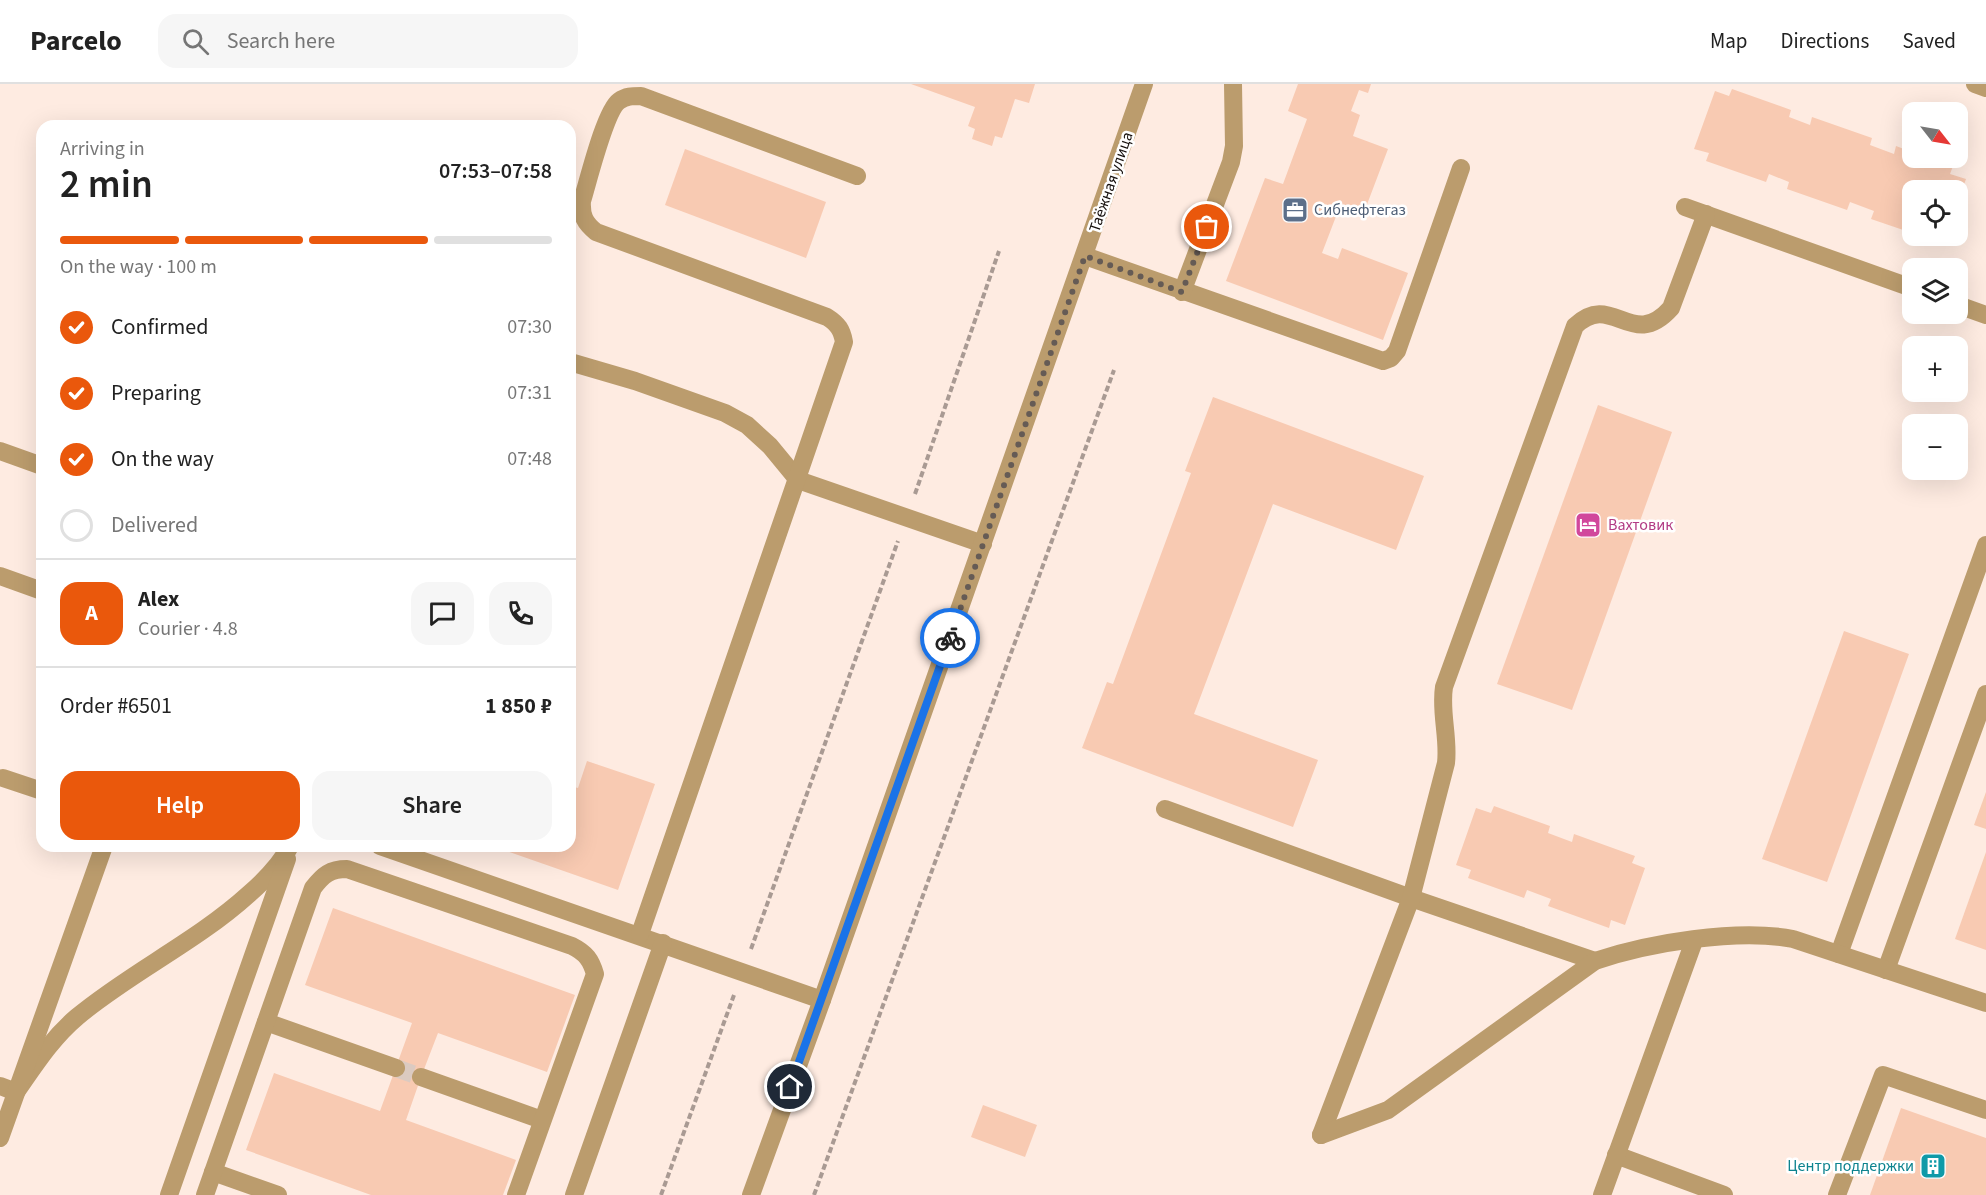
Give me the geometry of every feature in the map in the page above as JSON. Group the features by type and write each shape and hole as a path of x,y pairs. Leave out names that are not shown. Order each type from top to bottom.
{"street":[{"name":"Таёжная улица","path":"751,1195 822,1000 1144,84"},
{"path":"1182,292 1231,162 1234,146 1233,84"},
{"path":"1976,84 1986,88"},
{"path":"640,934 844,342 842,331 836,323 596,232 586,224 581,212 582,201 609,116 617,102 628,96 641,96 857,176"},
{"path":"1085,256 1383,361 1391,358 1397,351 1461,168"},
{"path":"1685,207 1902,284"},
{"path":"1706,214 1671,308 1662,318 1652,325 1638,324 1598,313 1585,316 1575,326 1444,687 1442,700 1446,764 1411,898 1321,1136 1388,1110 1595,961 1627,950 1694,941 1773,935 1839,954 1986,1003"},
{"path":"1968,309 1986,315"},
{"path":"576,364 635,381 724,413 747,425 770,446 798,480 983,544"},
{"path":"0,451 36,464"},
{"path":"1839,954 1986,545"},
{"path":"0,576 36,589"},
{"path":"1886,970 1986,694"},
{"path":"3,778 36,789"},
{"path":"1165,809 1411,898 1595,961"},
{"path":"0,1138 8,1089 102,852"},
{"path":"8,1089 78,1016 224,917 265,879 287,852"},
{"path":"169,1195 289,852"},
{"path":"398,852 640,934 822,1000"},
{"path":"205,1195 313,888 323,875 334,869 347,869 572,946 582,951 592,962 594,974 516,1195"},
{"path":"1602,1195 1694,941"},
{"path":"573,1195 663,943"},
{"path":"266,1022 396,1068"},
{"path":"1837,1195 1883,1075 1986,1110"},
{"path":"421,1077 542,1120"},
{"path":"1616,1155 1724,1195"},
{"path":"213,1172 278,1195"}],"path":[{"path":"661,1195 906,518 999,251"},
{"path":"814,1195 1114,370"}],"building":[{"path":"911,84 1035,84 1029,103 1015,99 1002,138 995,136 992,146 972,139 975,129 968,126 975,107"},
{"name":"Сибнефтегаз","path":"1298,84 1371,84 1368,93 1359,90 1351,111 1360,115 1353,136 1388,149 1363,215 1340,206 1322,253 1338,259 1342,248 1408,273 1383,340 1226,281 1265,178 1283,184 1307,119 1288,111"},
{"path":"1732,89 1791,110 1789,117 1810,125 1812,117 1872,138 1870,145 1894,154 1896,146 1902,148 1902,168 1952,168 1950,174 1966,179 1902,180 1902,230 1871,219 1874,211 1850,202 1847,210 1787,189 1789,182 1769,174 1766,182 1706,161 1709,153 1694,149 1715,91 1729,96"},
{"path":"685,149 826,202 806,258 665,205"},
{"path":"1213,397 1424,476 1396,550 1273,504 1194,714 1318,760 1293,827 1082,748 1107,682 1113,684 1191,473 1185,471"},
{"path":"1598,405 1672,432 1572,710 1497,684"},
{"path":"1844,631 1909,654 1827,882 1762,859"},
{"path":"587,761 655,784 618,890 509,852 576,852 576,788 578,788"},
{"path":"1986,792 1986,829 1974,825"},
{"path":"1494,806 1550,826 1548,833 1572,842 1574,834 1635,856 1632,863 1645,868 1625,925 1611,920 1609,928 1548,906 1551,899 1527,890 1524,898 1468,878 1471,870 1456,865 1476,808 1491,813"},
{"path":"1986,852 1986,950 1955,939"},
{"path":"333,908 575,995 547,1072 438,1033 421,1077 406,1120 516,1160 503,1195 371,1195 246,1150 274,1073 380,1111 412,1023 305,985"},
{"path":"983,1105 1037,1125 1025,1157 971,1137"},
{"name":"Центр поддержки","path":"1901,1108 1986,1138 1986,1195 1870,1195"}],"tunnel":[{"path":"396,1068 421,1077"}],"way so far":[{"path":"950,638 1085,256 1182,292 1207,227"}],"place":[{"name":"Сибнефтегаз","path":"1295,210"},
{"name":"Вахтовик","path":"1588,525"},
{"name":"Центр поддержки","path":"1933,1166"}],"route":[{"path":"790,1087 950,638"}]}
